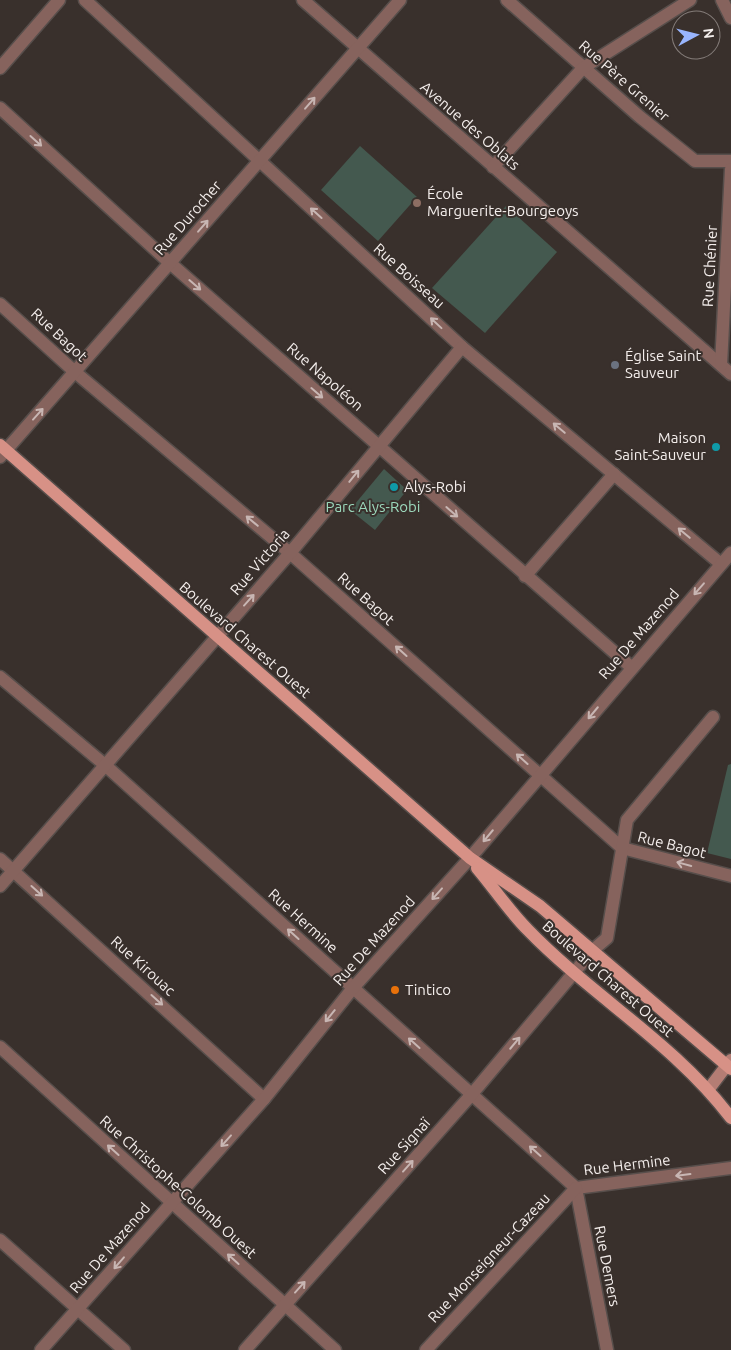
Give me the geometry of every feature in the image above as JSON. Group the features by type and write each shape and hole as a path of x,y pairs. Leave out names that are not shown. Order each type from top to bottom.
{"main road":[{"name":"Boulevard Charest Ouest","path":"2,451 470,858 540,906 730,1065"},
{"name":"Boulevard Charest Ouest","path":"470,858 527,929 708,1090 731,1118"}],"street":[{"path":"0,68 59,0"},
{"name":"Rue Boisseau","path":"85,0 462,347 721,564"},
{"name":"Avenue des Oblats","path":"303,0 726,369"},
{"name":"Rue Durocher","path":"2,451 75,372 400,0"},
{"name":"Rue Père Grenier","path":"507,0 583,68 695,161 731,161"},
{"path":"493,167 583,68 690,0"},
{"path":"722,0 731,18"},
{"name":"Rue Napoléon","path":"0,108 170,264 631,667"},
{"name":"Rue Chénier","path":"726,369 731,169"},
{"name":"Rue Bagot","path":"0,304 75,372 290,553 622,848 731,876"},
{"name":"Rue Victoria","path":"0,886 290,553 462,347"},
{"path":"525,576 614,474"},
{"name":"Rue De Mazenod","path":"41,1350 264,1099 353,988 470,858 631,667 731,553"},
{"name":"Rue Hermine","path":"0,677 105,765 576,1188 731,1168"},
{"path":"593,950 607,938 627,820 713,717"},
{"name":"Rue Kirouac","path":"0,859 264,1099"},
{"name":"Rue Signaï","path":"245,1350 472,1094 593,950"},
{"name":"Rue Christophe-Colomb Ouest","path":"0,1046 335,1350"},
{"path":"708,1090 730,1065"},
{"name":"Rue Monseigneur-Cazeau","path":"426,1350 576,1188"},
{"name":"Rue Demers","path":"576,1188 607,1350"},
{"path":"0,1240 124,1350"}],"green space":[{"path":"360,146 417,197 378,241 321,190"},
{"path":"506,206 557,252 485,333 432,288"},
{"name":"Parc Alys-Robi","path":"384,469 407,490 375,530 350,510"},
{"path":"731,764 731,859 707,853 728,765"}],"place":[{"name":"École Marguerite-Bourgeoys","path":"417,203"},
{"name":"Église Saint Sauveur","path":"615,365"},
{"name":"Maison Saint-Sauveur","path":"716,447"},
{"name":"Alys-Robi","path":"394,487"},
{"name":"Tintico","path":"395,990"}]}
